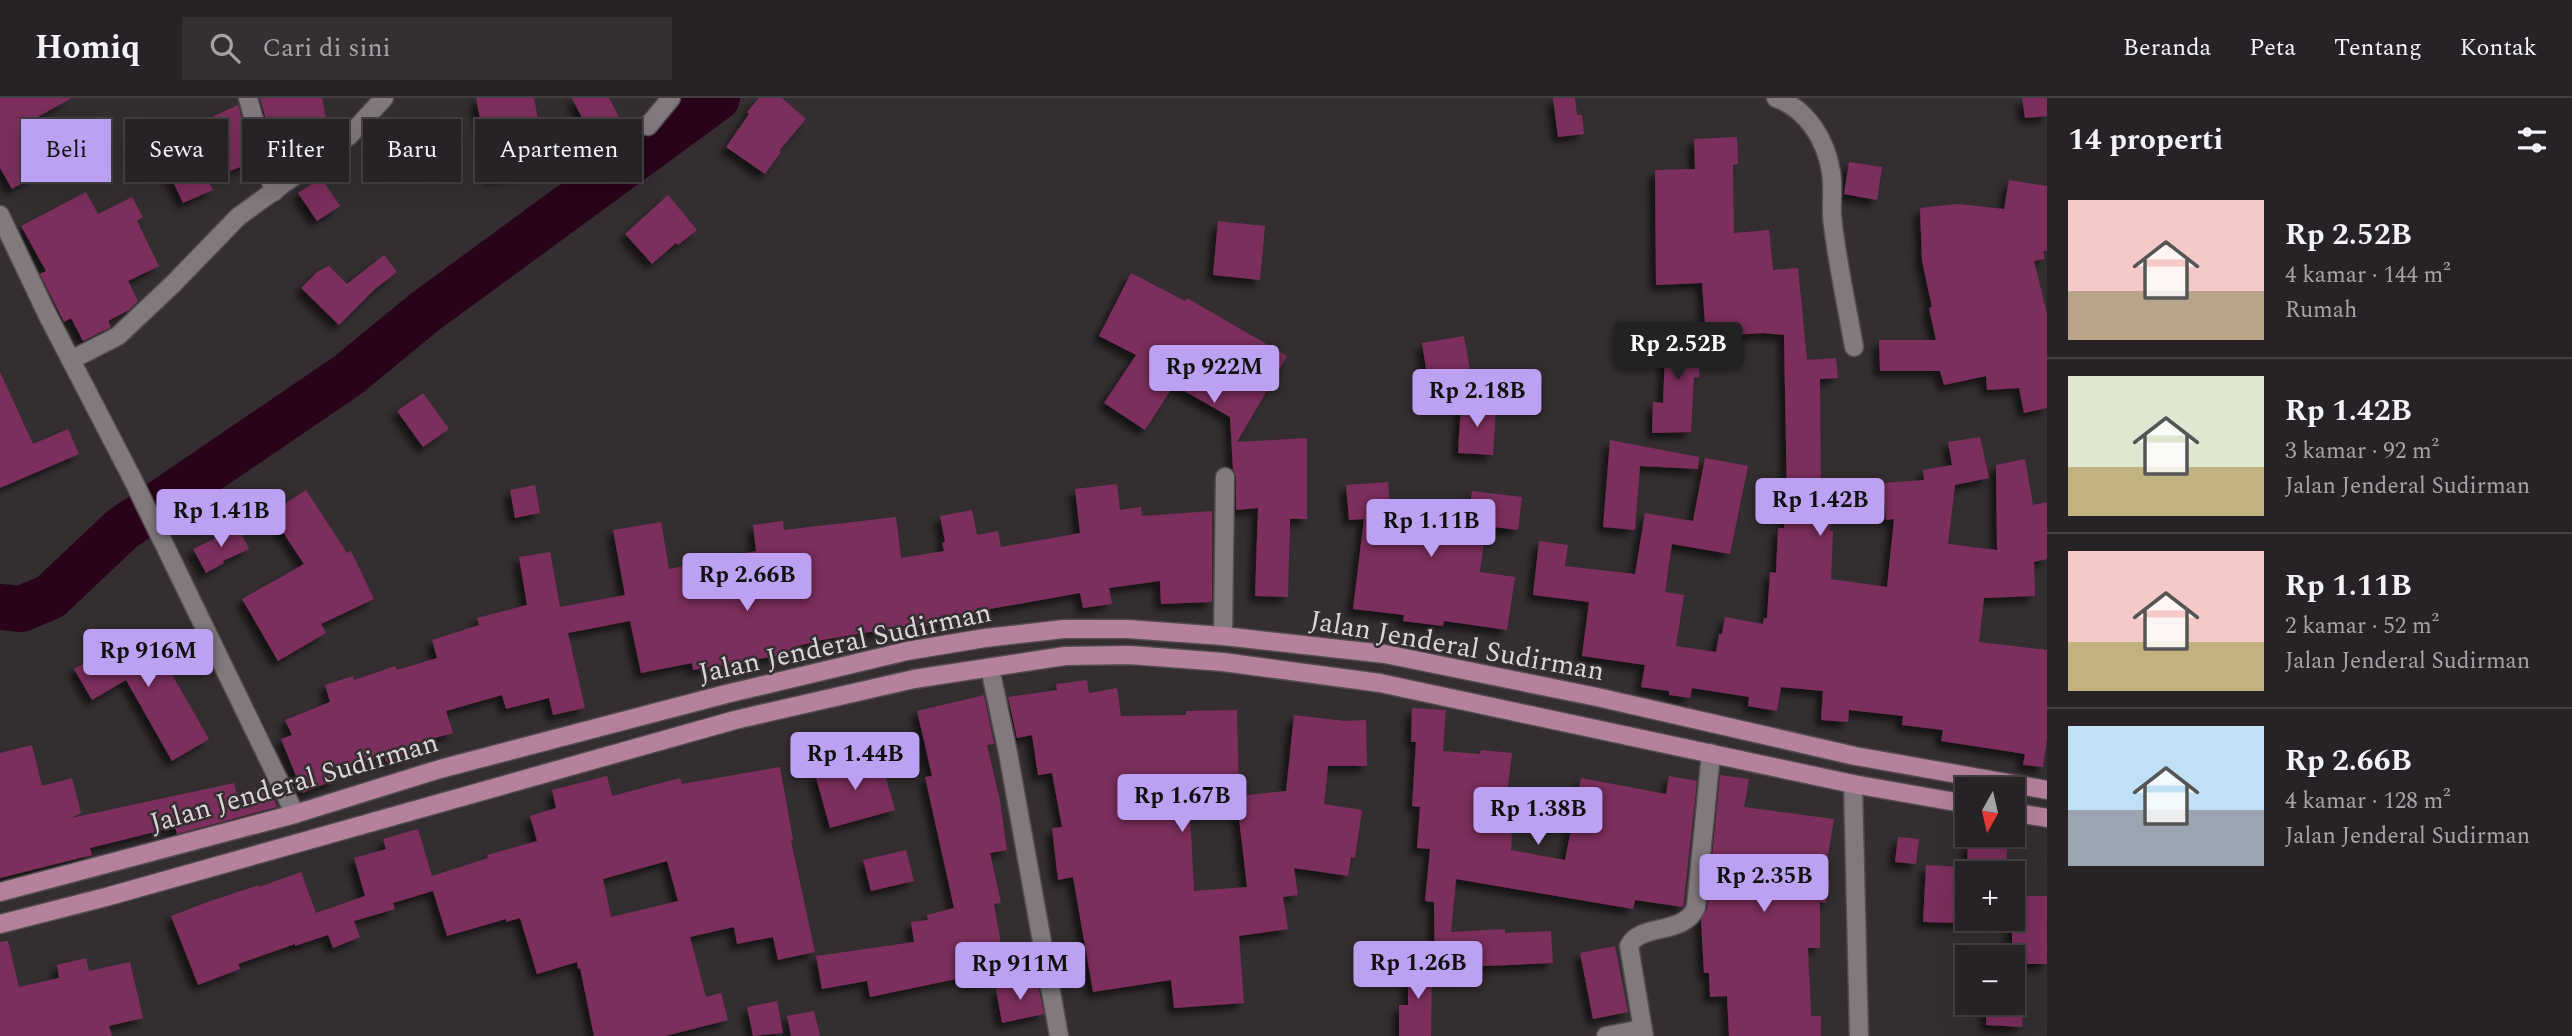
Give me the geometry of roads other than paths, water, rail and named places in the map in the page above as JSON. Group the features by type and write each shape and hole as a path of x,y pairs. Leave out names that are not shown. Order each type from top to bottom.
{"main road":[{"name":"Jalan Jenderal Sudirman","path":"0,892 295,814 440,769 726,694 907,651 985,638 1076,629 1127,629 1223,636 1385,654 1597,697 1855,757 2047,790"},
{"name":"Jalan Jenderal Sudirman","path":"0,924 106,897 734,720 914,679 1065,656 1130,655 1223,662 1380,682 1853,784 1955,802"},
{"path":"726,694 734,720"},
{"path":"1592,727 1597,697"},
{"path":"2025,814 2047,818"},
{"path":"98,865 106,897"}],"street":[{"path":"248,98 274,192"},
{"path":"71,360 118,336 238,217 349,136 384,98"},
{"path":"648,126 671,98"},
{"path":"1776,98 1806,118 1819,134 1831,172 1832,223 1854,347"},
{"path":"0,215 132,478 295,814"},
{"path":"1223,636 1225,477"},
{"path":"990,668 1059,1036"},
{"path":"1606,1036 1643,1032 1629,946 1636,938 1693,916 1711,753"},
{"path":"1853,784 1859,1036"}],"waterway":[{"path":"0,607 21,609 50,597 122,529 348,375 426,311 717,98"}]}
